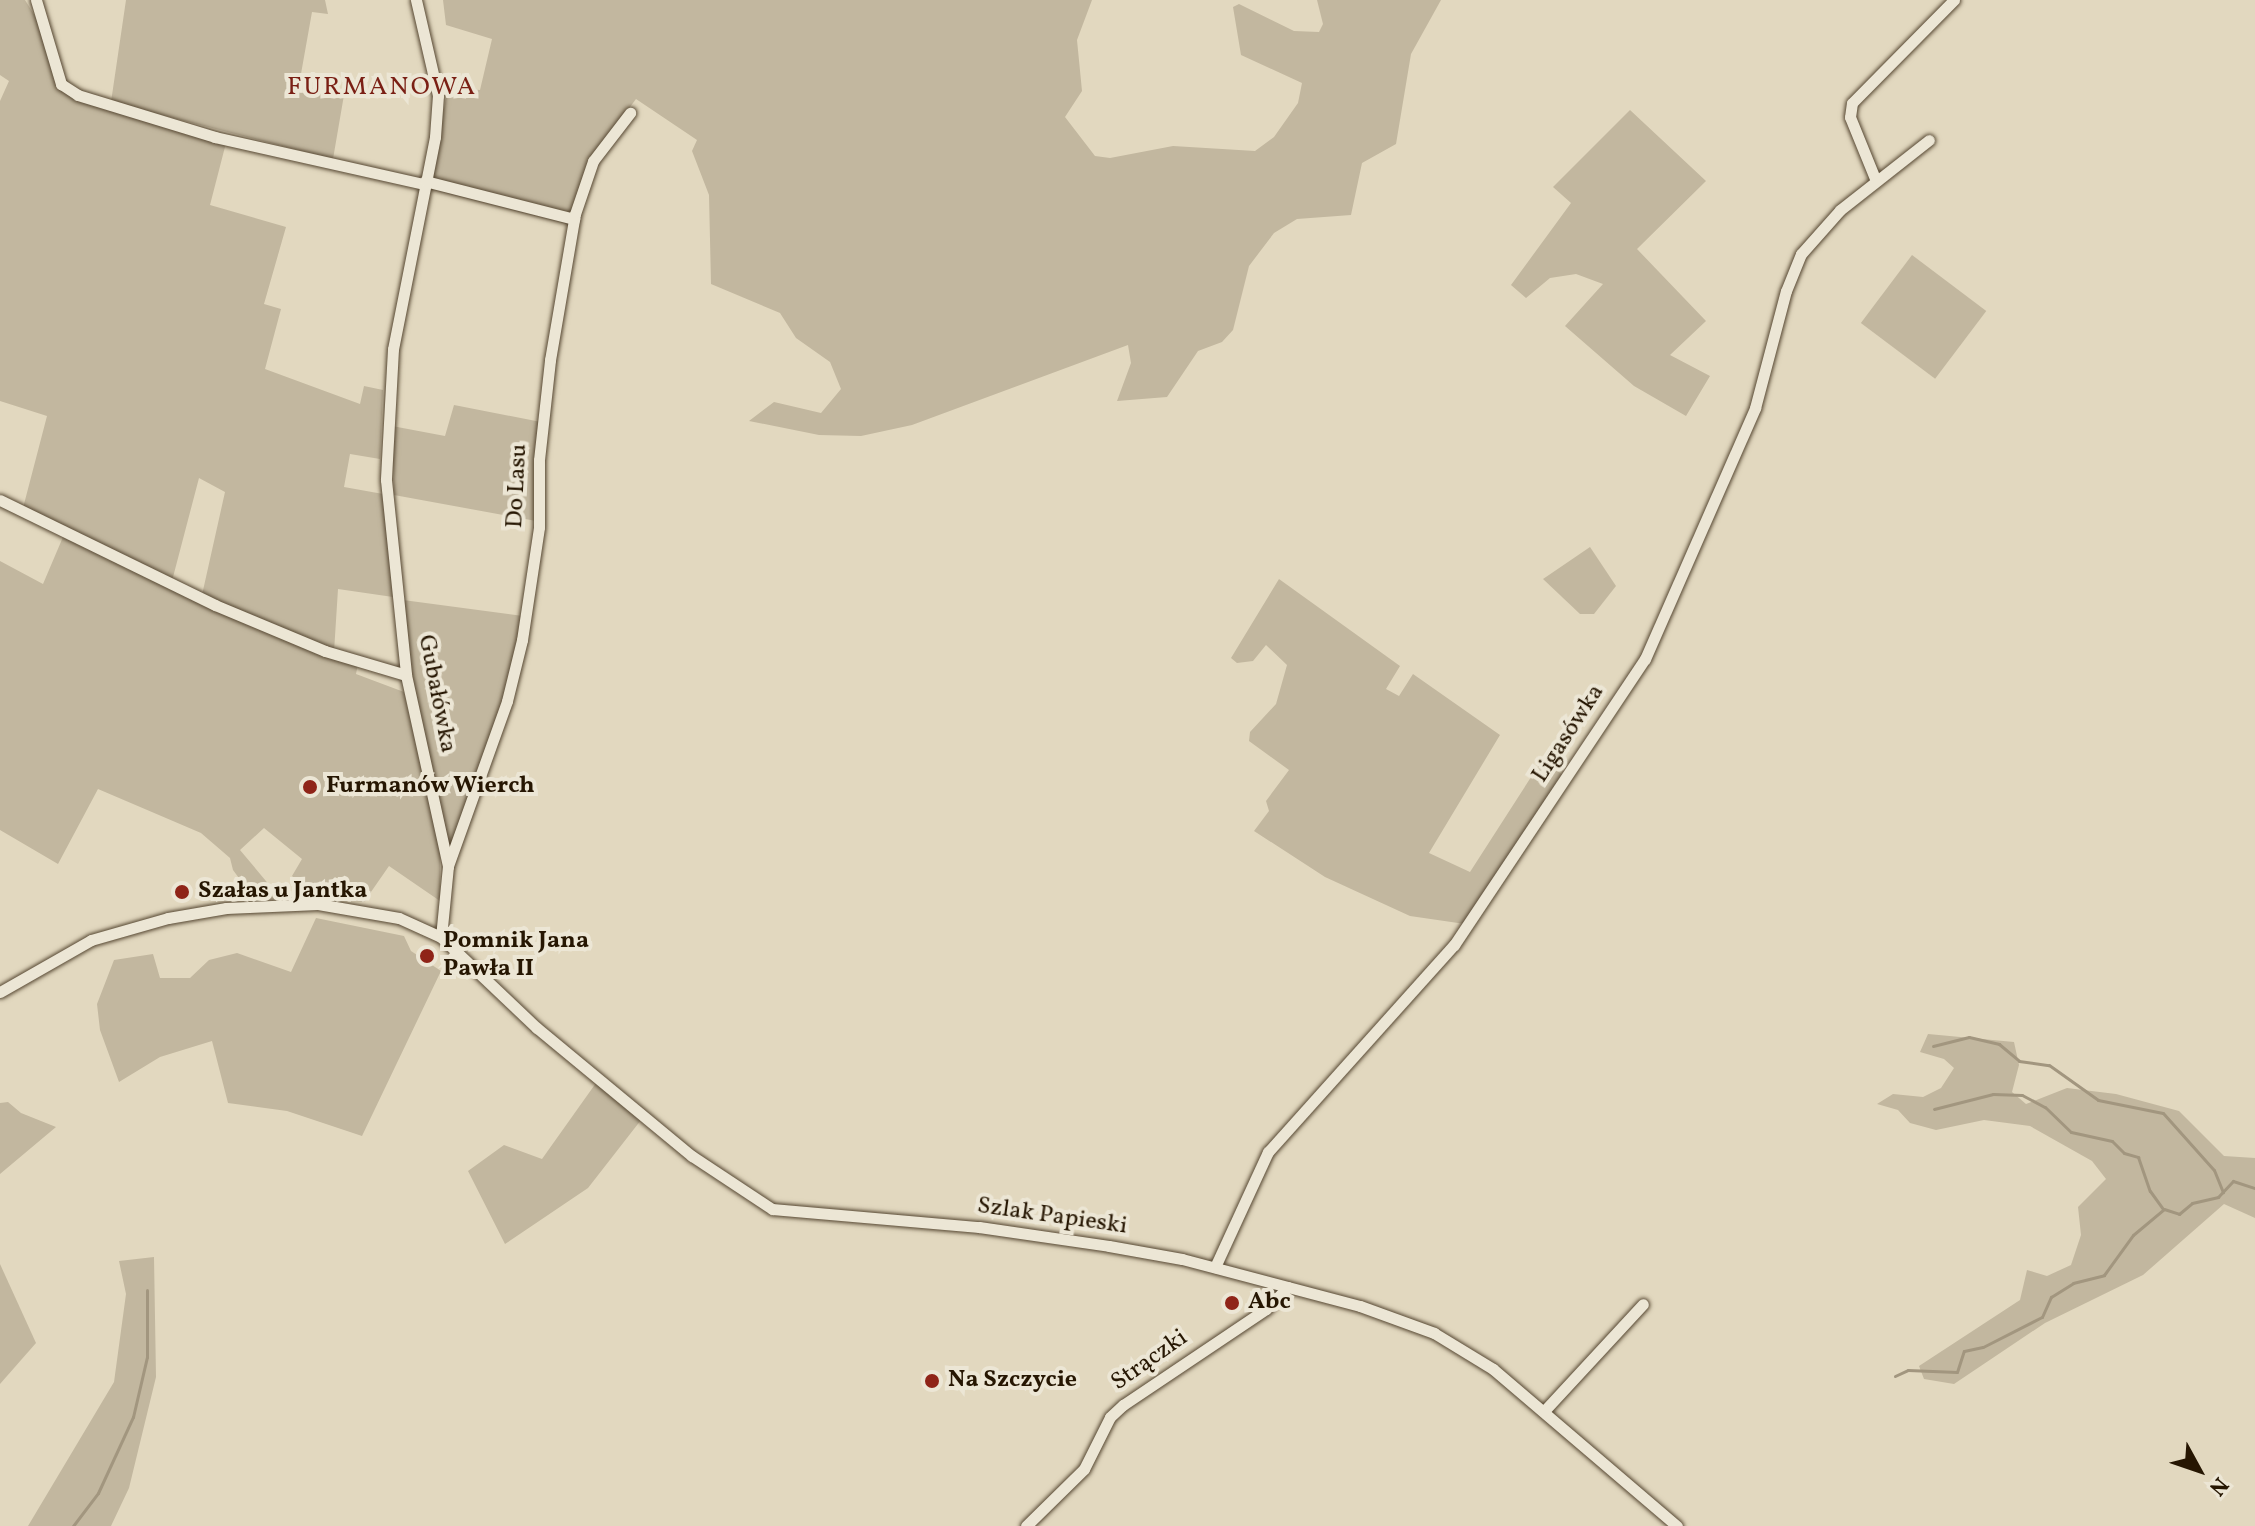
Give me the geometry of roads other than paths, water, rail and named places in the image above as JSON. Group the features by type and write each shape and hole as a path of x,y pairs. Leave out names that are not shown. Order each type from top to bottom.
{"street":[{"path":"36,0 61,84 78,95 215,137 574,219"},
{"name":"Gubałówka","path":"416,0 438,95 425,183 400,300 387,428 386,480 406,675 448,866 441,937"},
{"path":"1876,181 1850,117 1852,103 1949,1"},
{"name":"Do Lasu","path":"448,866 507,701 522,640 539,527 539,460 550,360 574,219 593,161 630,113"},
{"name":"Ligasówka","path":"1215,1267 1268,1152 1454,945 1645,659 1755,408 1796,262 1827,222 1929,140"},
{"path":"0,500 215,605 325,651 406,675"},
{"path":"0,992 56,956 105,934 226,908 337,904 399,918 441,937"},
{"name":"Szlak Papieski","path":"441,937 537,1028 671,1139 728,1185 772,1209 979,1227 1215,1267 1434,1333 1515,1384 1677,1526"},
{"name":"Strączki","path":"1026,1526 1084,1469 1110,1417 1123,1405 1266,1309 1288,1287"},
{"path":"1545,1410 1643,1304"}],"waterway":[{"path":"1933,1046 1969,1037 1999,1044 2019,1061 2049,1065 2098,1100 2163,1113 2214,1170 2223,1192"},
{"path":"1934,1109 1993,1094 2022,1095 2045,1107 2071,1132 2112,1141 2124,1153 2138,1157 2150,1191 2163,1209"},
{"path":"1895,1376 1908,1370 1957,1372 1964,1351 1983,1347 2042,1317 2051,1297 2073,1283 2104,1275 2133,1235 2164,1209 2179,1214 2192,1203 2218,1197 2233,1181 2255,1188"},
{"path":"73,1526 98,1493 133,1417 147,1357 147,1290"}],"place":[{"name":"Furmanów Wierch","path":"310,787"},
{"name":"Szałas u Jantka","path":"182,892"},
{"name":"Pomnik Jana Pawła II","path":"427,956"},
{"name":"Abc","path":"1232,1303"},
{"name":"Na Szczycie","path":"932,1381"}],"district":[{"name":"FURMANOWA","path":"382,88"}]}
